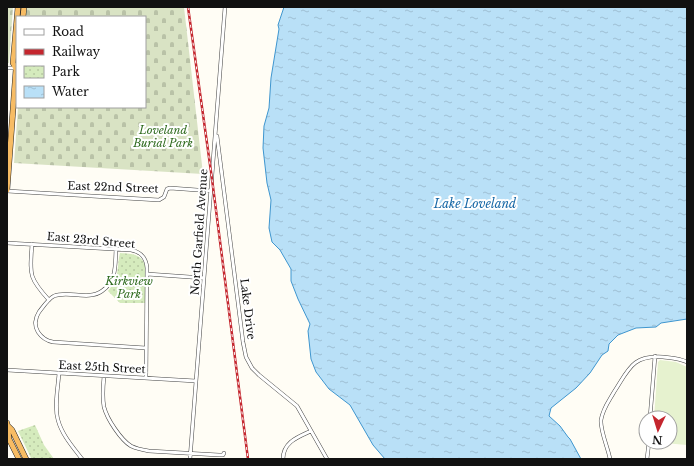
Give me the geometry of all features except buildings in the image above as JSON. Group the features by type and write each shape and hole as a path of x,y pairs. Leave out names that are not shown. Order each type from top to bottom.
{"highway":[{"path":"16,29 13,63 16,67"},
{"path":"7,190 16,80"},
{"path":"7,424 7,431 19,459"},
{"path":"7,424 12,430 26,459"}],"street":[{"name":"North Garfield Avenue","path":"190,459 225,7"},
{"name":"Lake Drive","path":"216,132 246,357 255,371 297,406 327,459"},
{"name":"East 22nd Street","path":"7,190 159,200 164,198 167,189 170,188 211,191"},
{"name":"East 23rd Street","path":"7,243 136,251 143,255 147,262 147,274"},
{"path":"32,244 31,273 33,280 37,287 49,300"},
{"path":"116,249 113,277 109,285 104,290 90,295 57,296 49,300 38,315 36,324 37,330 41,337 49,341 146,348"},
{"path":"146,378 147,274 204,278"},
{"path":"651,410 655,356"},
{"path":"610,459 601,422 604,407 631,366 645,357 655,356 675,358 687,362"},
{"name":"East 25th Street","path":"7,370 196,381"},
{"path":"58,373 58,420 64,435 82,459"},
{"path":"104,376 103,393 105,411 111,422 128,444 142,450 219,455 223,455 224,453"},
{"path":"283,459 284,449 288,444 297,437 311,431"}],"green space":[{"path":"7,7 13,7 9,63 7,63"},
{"name":"Loveland Burial Park","path":"26,7 184,7 203,174 14,163 18,108 146,108 146,16 25,16"},
{"name":"Kirkview Park","path":"120,253 138,256 145,265 145,303 120,303 108,291 115,281"},
{"path":"660,360 676,362 687,367 687,445 678,444 678,410 655,410 658,362"},
{"path":"35,425 44,445 54,459 31,458 18,431"}],"water":[{"name":"Lake Loveland","path":"284,7 687,7 687,319 661,323 656,327 636,328 618,335 609,344 608,351 602,355 590,373 576,388 551,408 549,416 560,426 570,439 581,459 385,459 373,445 350,405 329,389 316,372 311,359 308,331 310,324 291,281 291,269 280,250 272,242 269,228 271,200 267,183 263,148 264,126 269,108 271,78 279,29 278,25"}],"railway":[{"path":"188,7 248,459"}]}
